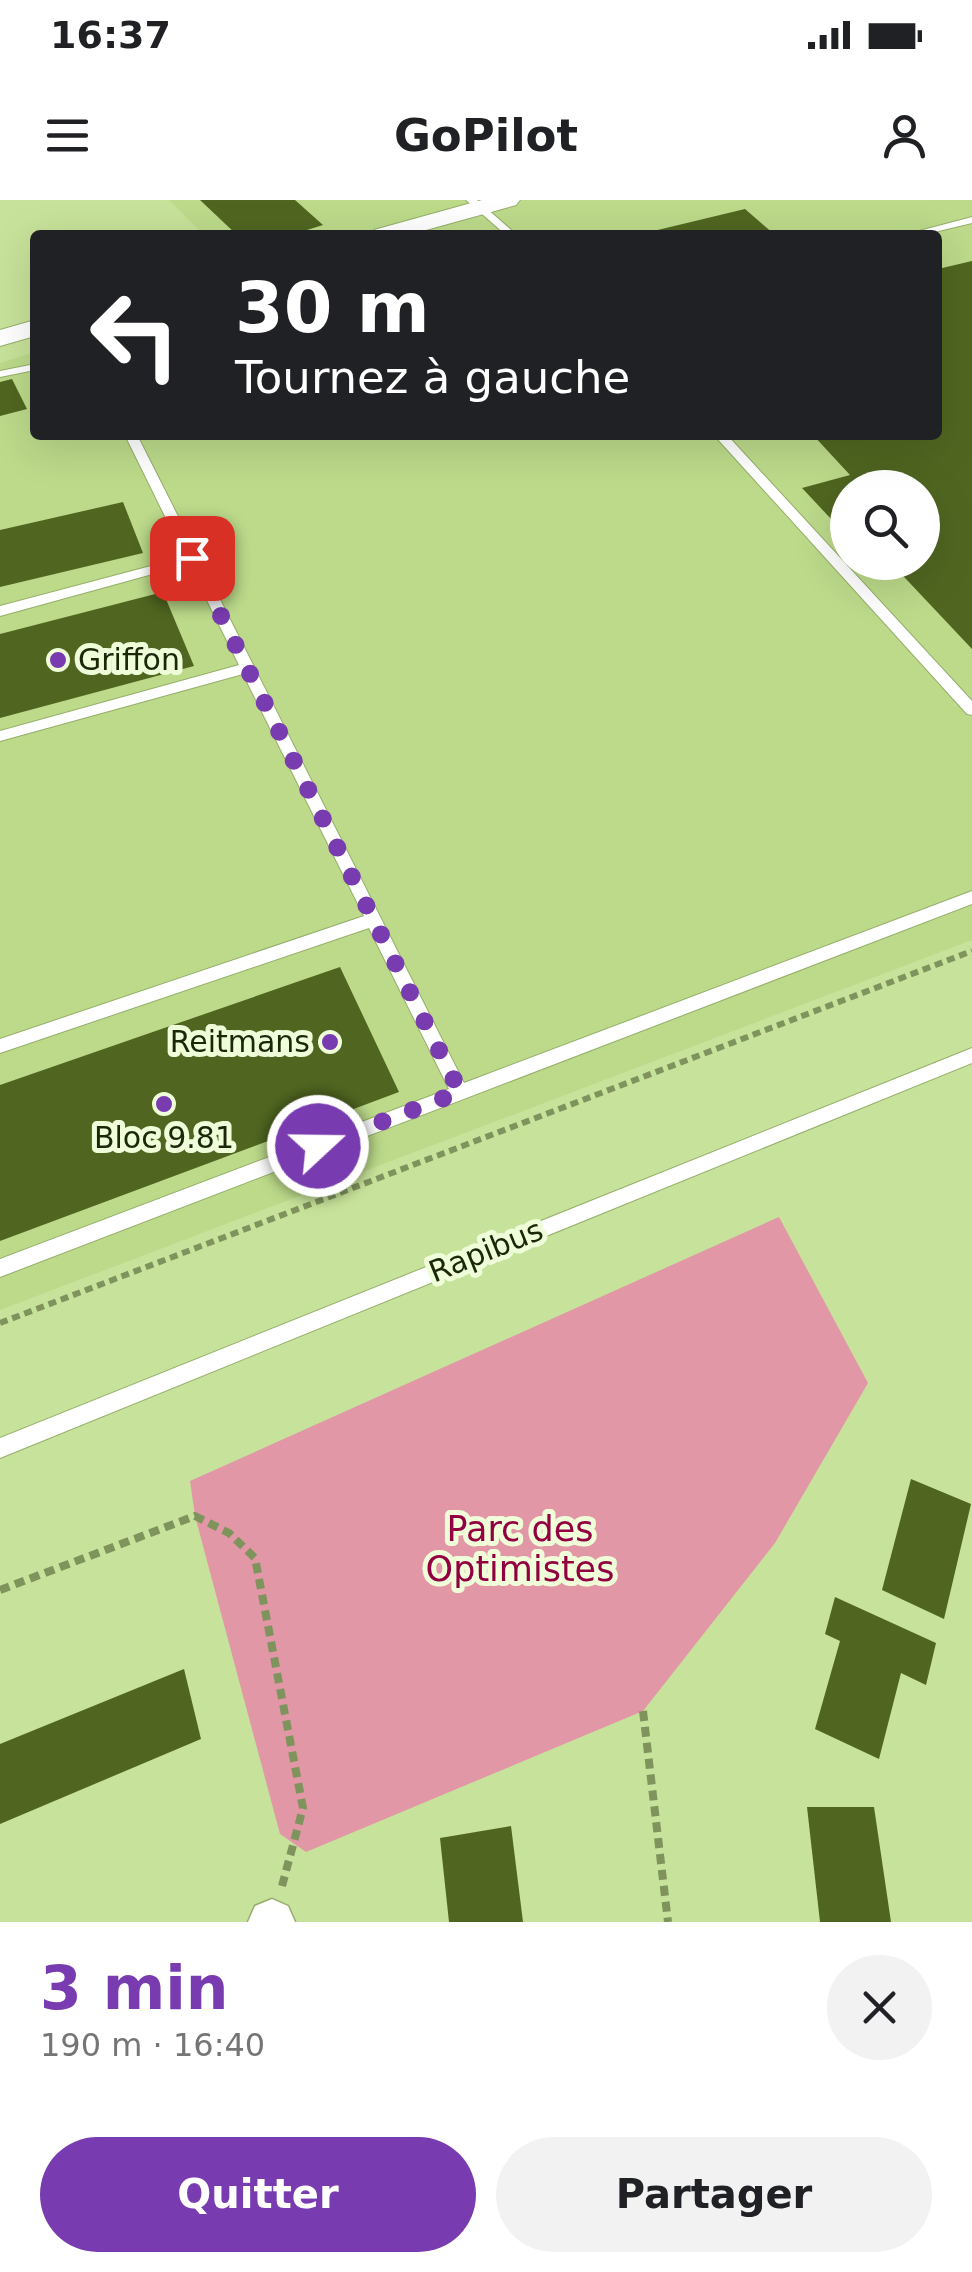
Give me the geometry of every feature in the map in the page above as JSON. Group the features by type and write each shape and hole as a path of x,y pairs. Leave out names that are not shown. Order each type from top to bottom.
{"street":[{"path":"397,230 475,204 508,200"},
{"path":"0,338 30,329"}],"lane":[{"path":"475,204 506,230"},
{"path":"930,230 972,220"},
{"path":"0,374 30,368"},
{"path":"133,440 460,1092"},
{"path":"725,440 972,710"},
{"path":"0,611 192,558"},
{"path":"0,736 246,668"},
{"path":"0,1268 972,897"},
{"path":"0,1046 372,920"},
{"name":"Rapibus","path":"0,1448 972,1055"}],"path":[{"path":"0,1323 972,951"},
{"path":"0,1590 195,1516 230,1533 255,1558 303,1808 272,1922"},
{"path":"643,1711 668,1922"}],"shaded area":[{"path":"169,200 972,200 972,940 0,1310 0,363 30,354 30,440 942,440 942,230 199,230"}],"green space":[{"name":"Parc des Optimistes","path":"779,1217 868,1383 775,1543 643,1711 306,1852 280,1834 195,1516 190,1481"}],"building":[{"path":"200,200 295,200 323,225 307,230 232,230"},
{"path":"745,209 769,230 658,230"},
{"path":"972,261 972,649 907,580 940,580 940,470 845,470 818,440 942,440 942,268"},
{"path":"12,379 27,409 0,416 0,382"},
{"path":"830,480 830,518 802,488"},
{"path":"123,502 143,553 0,587 0,530"},
{"path":"163,592 194,666 0,718 0,634"},
{"path":"340,967 399,1092 0,1241 0,1085"},
{"path":"911,1479 971,1504 944,1619 882,1590"},
{"path":"835,1597 936,1643 926,1685 901,1673 879,1759 815,1729 840,1641 825,1634"},
{"path":"184,1669 201,1739 0,1824 0,1744"},
{"path":"807,1807 874,1807 891,1922 820,1922"},
{"path":"511,1826 523,1922 449,1922 440,1838"}],"place":[{"name":"Griffon","path":"58,660"},
{"name":"Reitmans","path":"330,1042"},
{"name":"Bloc 9.81","path":"164,1104"}],"route":[{"path":"192,558 460,1092 318,1146"}]}
